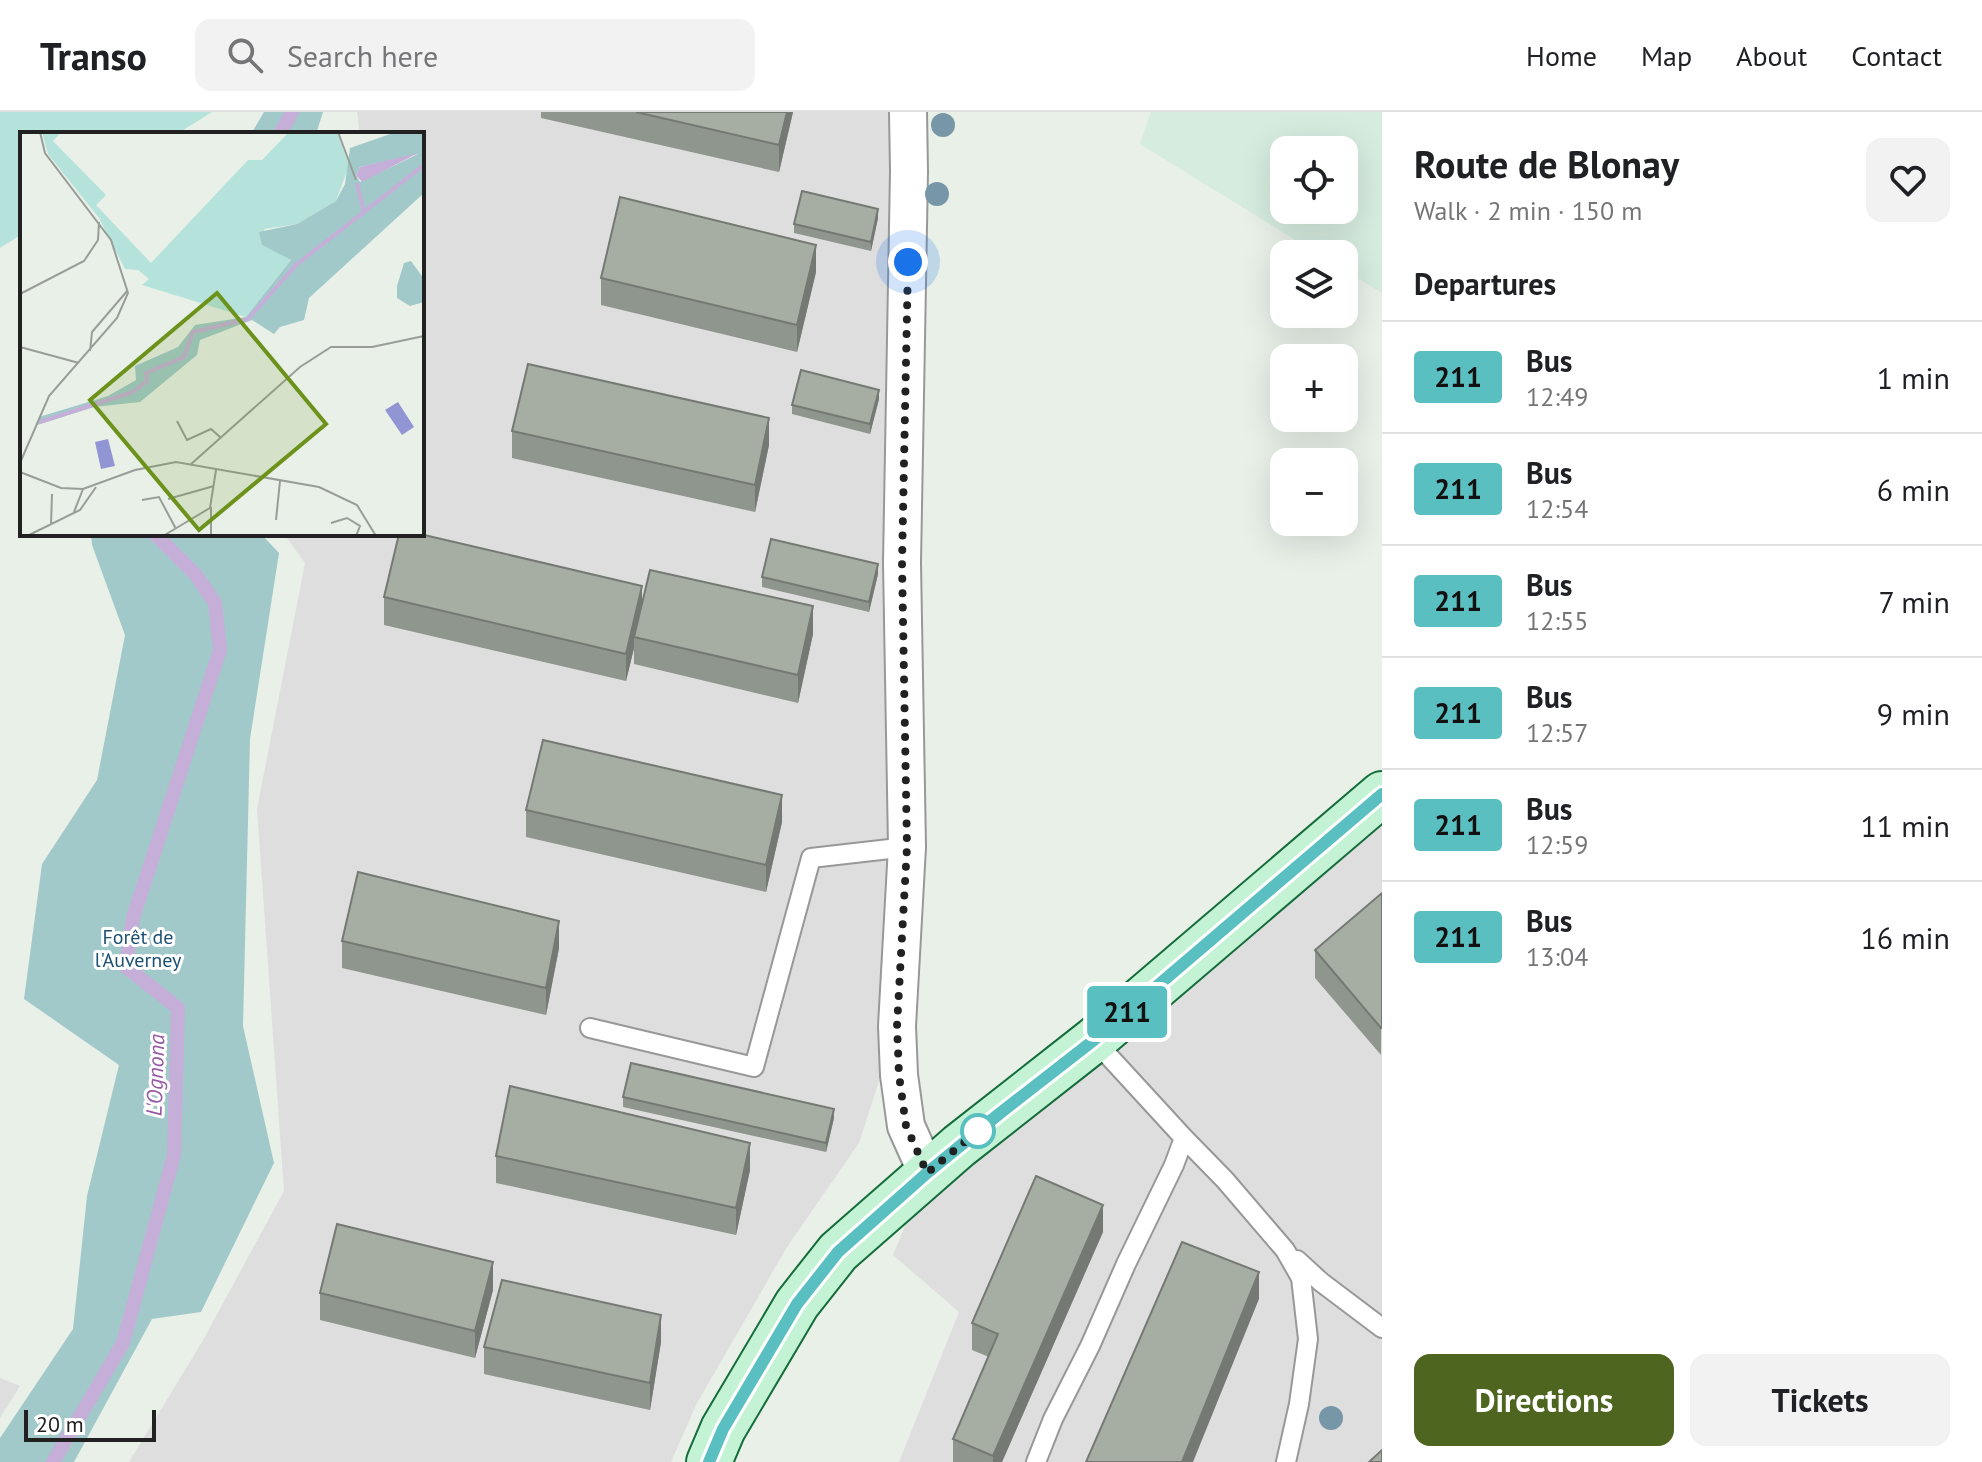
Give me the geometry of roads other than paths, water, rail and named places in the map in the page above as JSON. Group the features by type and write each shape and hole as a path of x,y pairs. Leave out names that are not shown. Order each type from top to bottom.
{"street":[{"path":"908,112 902,563 907,847 897,1026 899,1075 906,1126 927,1173"},
{"path":"709,1462 723,1429 797,1304 838,1252 927,1173 1094,1040 1382,794"}],"lane":[{"path":"590,1028 754,1067 811,858 907,847"},
{"path":"1094,1040 1225,1180 1285,1250 1382,1328"},
{"path":"1036,1462 1053,1419 1090,1346 1184,1138"},
{"path":"1285,1250 1301,1278 1308,1339 1299,1404 1286,1462"}],"waterway":[{"name":"L'Ognona","path":"281,132 292,112"},
{"name":"L'Ognona","path":"53,1462 123,1343 174,1155 178,1008 126,967 133,918 220,650 215,603 196,575 157,536"}],"park label":[{"name":"Forêt de l'Auverney","path":"138,948"}]}
